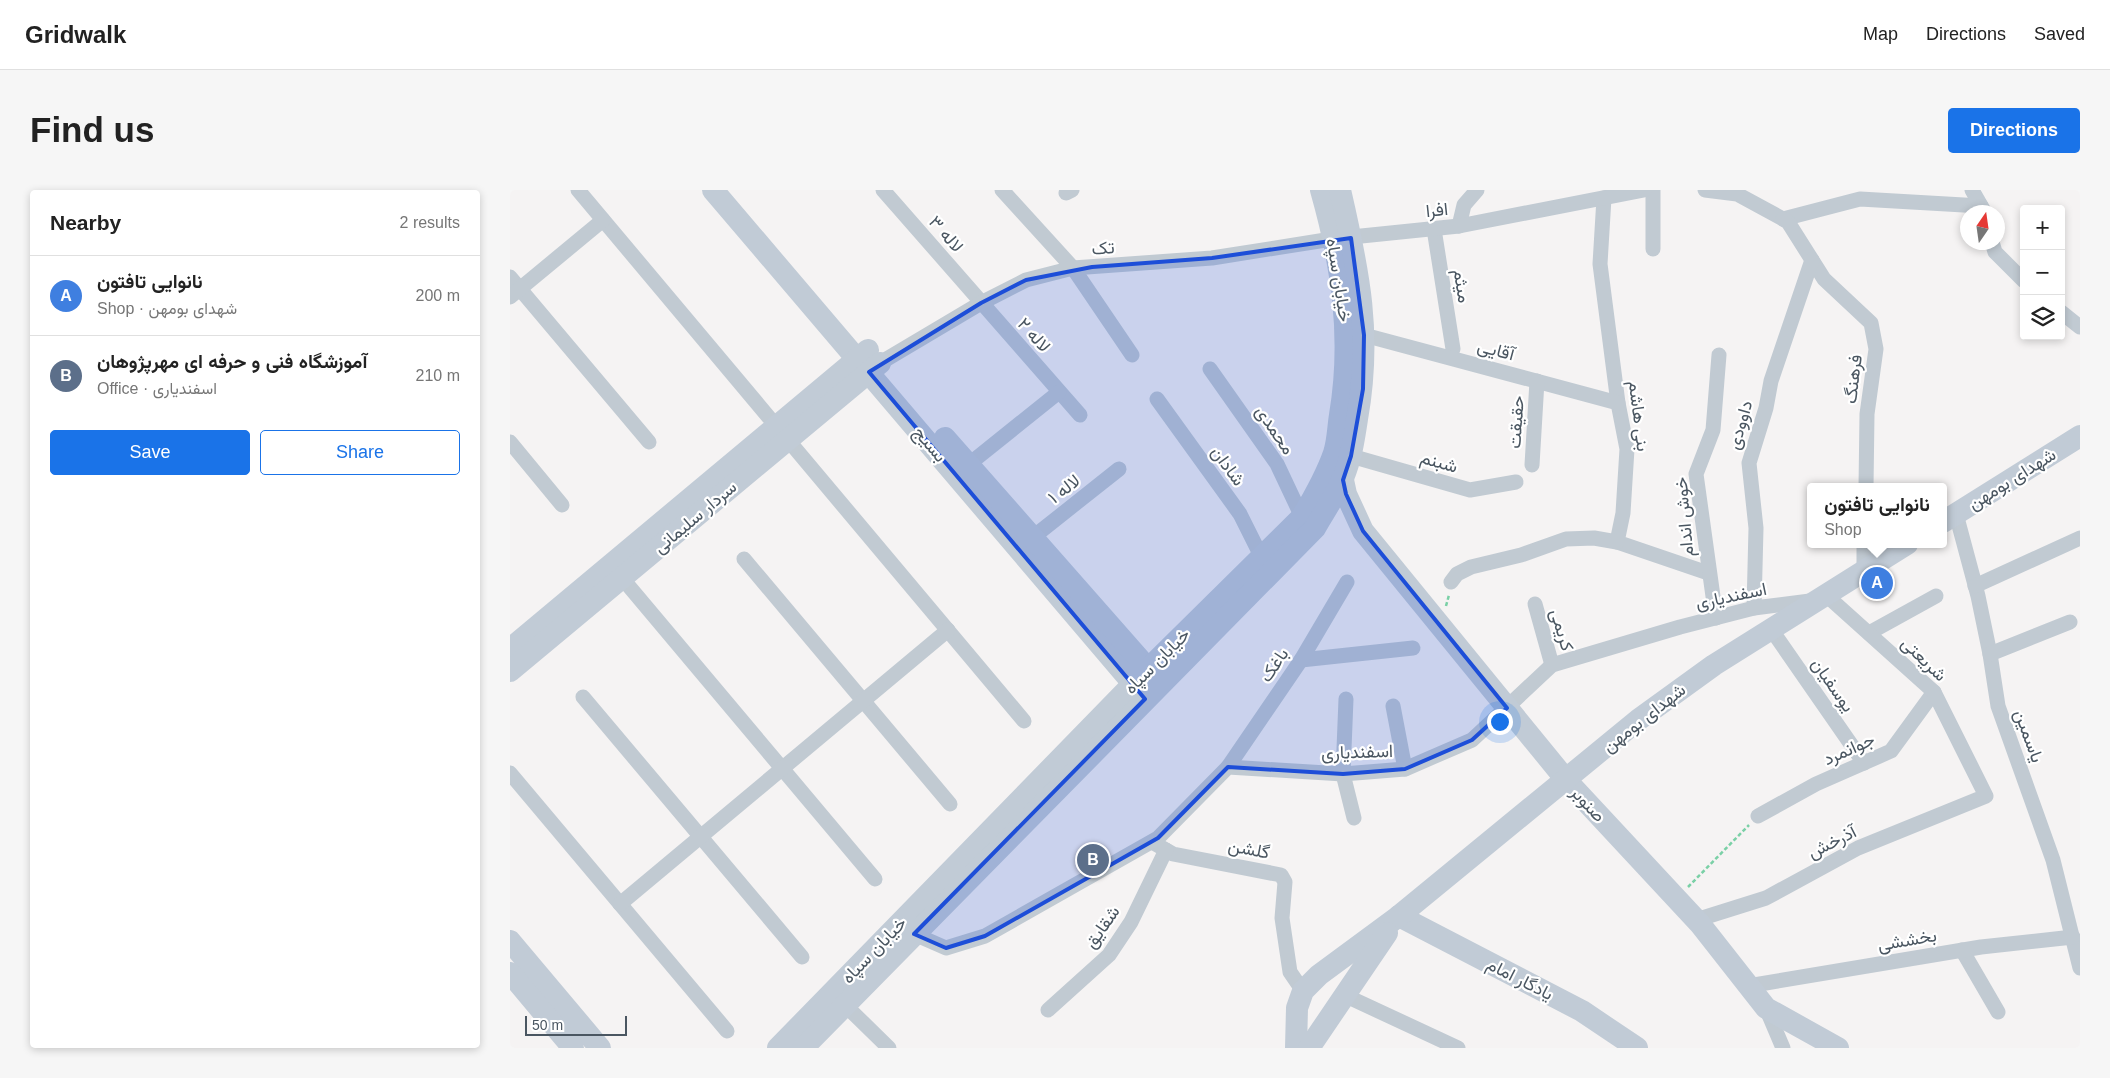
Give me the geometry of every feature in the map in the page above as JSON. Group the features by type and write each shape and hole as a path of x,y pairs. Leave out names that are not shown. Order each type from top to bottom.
{"street":[{"path":"578,190 1024,721"},
{"name":"بسیج","path":"713,190 869,361 968,465 1032,538 1147,684"},
{"name":"بسیج","path":"730,190 869,361 1147,684"},
{"name":"لاله ۳","path":"883,190 981,303"},
{"path":"1002,190 1073,268 1132,355"},
{"name":"خیابان سپاه","path":"778,1048 1147,684 1308,522 1343,480 1351,456 1363,388 1364,335 1361,283 1321,190"},
{"name":"خیابان سپاه","path":"803,1048 914,934 1262,558 1308,522 1334,451 1345,387 1347,335 1343,286 1340,190"},
{"path":"1459,226 1464,205 1477,190"},
{"name":"افرا","path":"1342,238 1459,226 1644,190"},
{"path":"1653,190 1654,249"},
{"path":"1705,190 1737,194 1783,219 1861,194 1960,206"},
{"path":"1972,190 1980,205"},
{"name":"بنی هاشم","path":"1604,198 1600,264 1618,403 1627,449 1622,513 1617,542"},
{"name":"فرهنگ","path":"1783,219 1788,222 1824,279 1871,324 1876,349 1867,414 1866,483"},
{"path":"603,220 513,288 648,442"},
{"name":"میثم","path":"1434,229 1453,350"},
{"name":"تک","path":"869,361 1026,280 1073,268 1212,258 1342,238"},
{"path":"1994,250 2020,277"},
{"name":"داوودی","path":"1754,608 1756,528 1749,463 1766,408 1771,382 1812,260"},
{"name":"لاله ۲","path":"981,303 1080,415"},
{"path":"2065,315 2080,327"},
{"name":"آقایی","path":"1364,335 1618,403"},
{"name":"خوش اندام","path":"1716,618 1708,573 1696,474 1713,430 1718,355"},
{"name":"سردار سلیمانی","path":"510,648 782,433 869,361"},
{"name":"محمدی","path":"1210,369 1277,464 1308,522"},
{"name":"حقیقت","path":"1532,465 1537,381"},
{"path":"968,465 1059,392"},
{"name":"شادان","path":"1157,399 1240,514 1262,558"},
{"name":"سردار سلیمانی","path":"510,671 622,578 782,433"},
{"name":"شهدای بومهن","path":"1950,518 2080,436"},
{"path":"510,442 562,505"},
{"name":"شبنم","path":"1351,456 1470,490 1516,482"},
{"name":"لاله ۱","path":"1032,538 1120,469"},
{"name":"صنوبر","path":"1343,480 1353,510 1363,531 1567,781 1696,920 1766,1008 1838,1048"},
{"name":"یاسمین","path":"1950,518 1975,586 1990,654 1998,706 2053,860 2080,968"},
{"name":"صنوبر","path":"1308,522 1325,524 1340,522 1363,531"},
{"path":"1451,582 1457,574 1470,567 1521,555 1566,539 1594,538 1617,542 1708,573"},
{"path":"1975,586 2080,538"},
{"path":"1864,548 1864,571"},
{"name":"شهدای بومهن","path":"1399,916 1567,781 1638,720 1714,665 1901,548"},
{"path":"744,559 950,804"},
{"path":"622,578 875,879"},
{"name":"باغک","path":"1228,767 1301,660 1347,582"},
{"path":"1869,633 1936,596"},
{"name":"اسفندیاری","path":"1228,767 1343,774 1405,769 1472,740 1552,665 1754,608 1822,598"},
{"name":"شریعتی","path":"1822,598 1869,633 1934,692 1986,796"},
{"name":"کریمی","path":"1535,604 1552,665"},
{"path":"1990,654 2070,622"},
{"name":"یوسفیان","path":"1771,629 1864,763"},
{"path":"620,904 948,630"},
{"path":"1301,660 1413,648"},
{"name":"جوانمرد","path":"1758,816 1816,784 1891,751 1934,692"},
{"path":"583,697 802,958"},
{"path":"1346,699 1343,774 1354,818"},
{"path":"1393,706 1405,769"},
{"path":"914,934 946,948 985,936 1158,838 1228,767"},
{"path":"510,773 727,1031"},
{"name":"آذرخش","path":"1696,920 1766,898 1858,848 1986,796"},
{"name":"گلشن","path":"1152,842 1173,854 1281,875 1285,882 1282,918 1290,972 1303,991"},
{"name":"شقایق","path":"1048,1010 1109,956 1131,922 1166,850"},
{"path":"1296,1048 1297,1008 1303,991 1319,975 1399,916"},
{"path":"1309,1048 1399,916"},
{"name":"یادگار امام","path":"1399,916 1582,1011 1636,1048"},
{"name":"بخششی","path":"1748,986 1962,950 2073,937"},
{"path":"510,941 600,1048"},
{"path":"1962,950 1998,1012"},
{"path":"510,972 574,1048"},
{"path":"1344,995 1458,1048"},
{"path":"845,1005 889,1048"},
{"path":"1766,1008 1783,1048"}],"path":[{"path":"1676,899 1758,816"}],"highlighted area":[{"path":"1351,238 1364,335 1363,389 1351,456 1343,480 1346,494 1363,531 1507,708 1472,740 1405,769 1343,774 1228,767 1158,838 985,936 946,948 914,934 1145,699 869,372 981,303 1026,280 1092,267 1212,258"}],"place":[{"name":"نانوایی تافتون","path":"1877,583"},
{"name":"آموزشگاه فنی و حرفه ای مهرپژوهان","path":"1093,860"}]}
